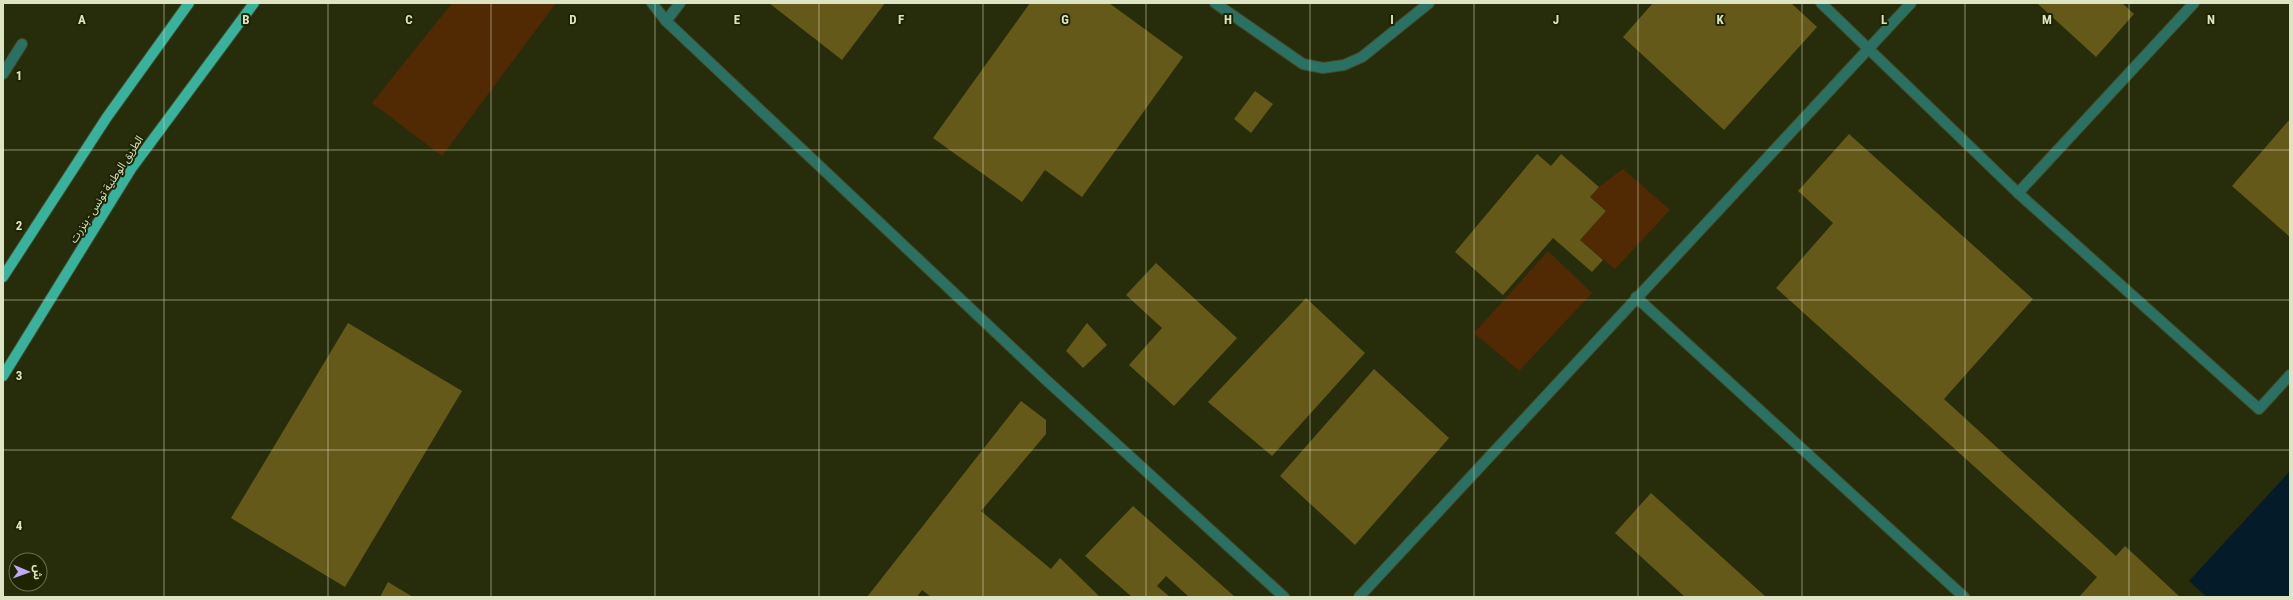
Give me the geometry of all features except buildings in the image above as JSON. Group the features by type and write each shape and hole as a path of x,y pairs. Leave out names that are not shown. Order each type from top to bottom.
{"main road":[{"path":"3,277 107,117 189,3"},
{"name":"الطريق الوطنية تونس - بنزرت","path":"3,376 131,169 254,3"}],"lane":[{"path":"652,3 666,21 1044,378 1284,597"},
{"path":"666,21 680,3"},
{"path":"1215,3 1303,64 1323,68 1344,65 1362,56 1429,3"},
{"path":"1821,3 2018,193 2259,408 2290,375"},
{"path":"1359,597 1636,297 1911,3"},
{"path":"2018,193 2194,3"},
{"path":"3,74 22,44"},
{"path":"1636,297 1964,597"}],"shaded area":[{"path":"452,3 556,3 442,156 372,103"},
{"path":"1623,169 1670,210 1615,269 1580,240 1606,211 1590,197 1599,187"},
{"path":"1548,251 1592,293 1519,371 1474,333"}],"water":[{"path":"2290,471 2290,597 2207,597 2189,581"}]}
